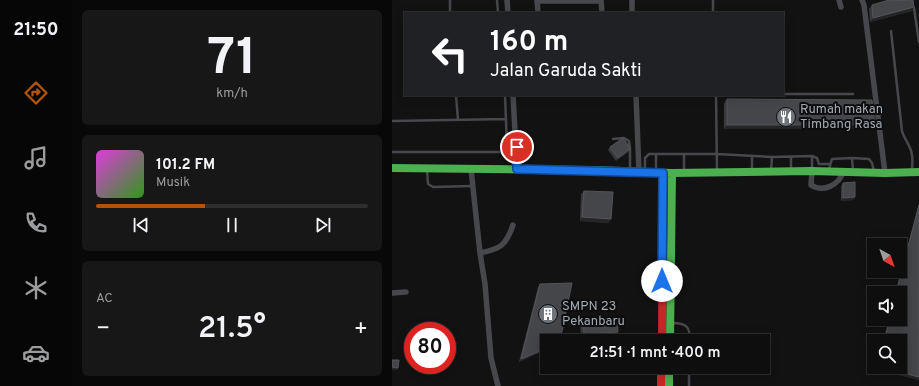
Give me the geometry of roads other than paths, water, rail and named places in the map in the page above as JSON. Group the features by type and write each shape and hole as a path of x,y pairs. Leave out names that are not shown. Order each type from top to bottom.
{"main road":[{"path":"392,168 717,173 791,172 830,168 843,172 885,174 916,172"},
{"path":"659,172 662,334"},
{"path":"670,334 672,173"},
{"path":"661,374 661,386"},
{"path":"669,374 669,386"}],"street":[{"path":"507,0 508,12"},
{"path":"538,12 537,0 601,1 602,12"},
{"path":"632,0 632,12"},
{"path":"839,0 842,7"},
{"path":"862,0 864,5 885,174"},
{"path":"513,96 517,169"},
{"path":"636,96 638,172"},
{"path":"471,169 486,299 491,358 498,386"},
{"path":"812,171 811,185 819,188 827,188 835,184 840,180 843,172"},
{"path":"480,253 496,250 502,246 510,235 514,225"},
{"path":"392,293 406,292"}],"lane":[{"path":"450,0 450,12"},
{"path":"497,0 498,12"},
{"path":"713,0 713,12"},
{"path":"914,8 919,42"},
{"path":"890,31 902,131 904,139 910,147 916,172"},
{"path":"784,94 853,94"},
{"path":"456,96 458,120"},
{"path":"392,152 502,152 506,150 507,147 505,96"},
{"path":"716,96 718,154 717,173"},
{"path":"392,122 506,118"},
{"path":"613,139 624,138 629,142 638,172"},
{"path":"638,172 645,158 649,154 718,154 791,158 812,156 817,158 819,164 830,168 832,158 869,159 874,173"},
{"path":"656,154 659,172"},
{"path":"684,154 684,173"},
{"path":"812,156 812,171"},
{"path":"752,157 752,172"},
{"path":"771,172 772,157"},
{"path":"791,158 791,172"},
{"path":"852,158 853,172"},
{"path":"427,168 428,184 433,187 473,186"},
{"path":"670,323 681,323 687,327 690,334"},
{"path":"689,374 689,386"}],"place":[{"name":"Rumah makan Timbang Rasa","path":"786,117"},
{"name":"SMPN 23 Pekanbaru","path":"548,314"}]}
